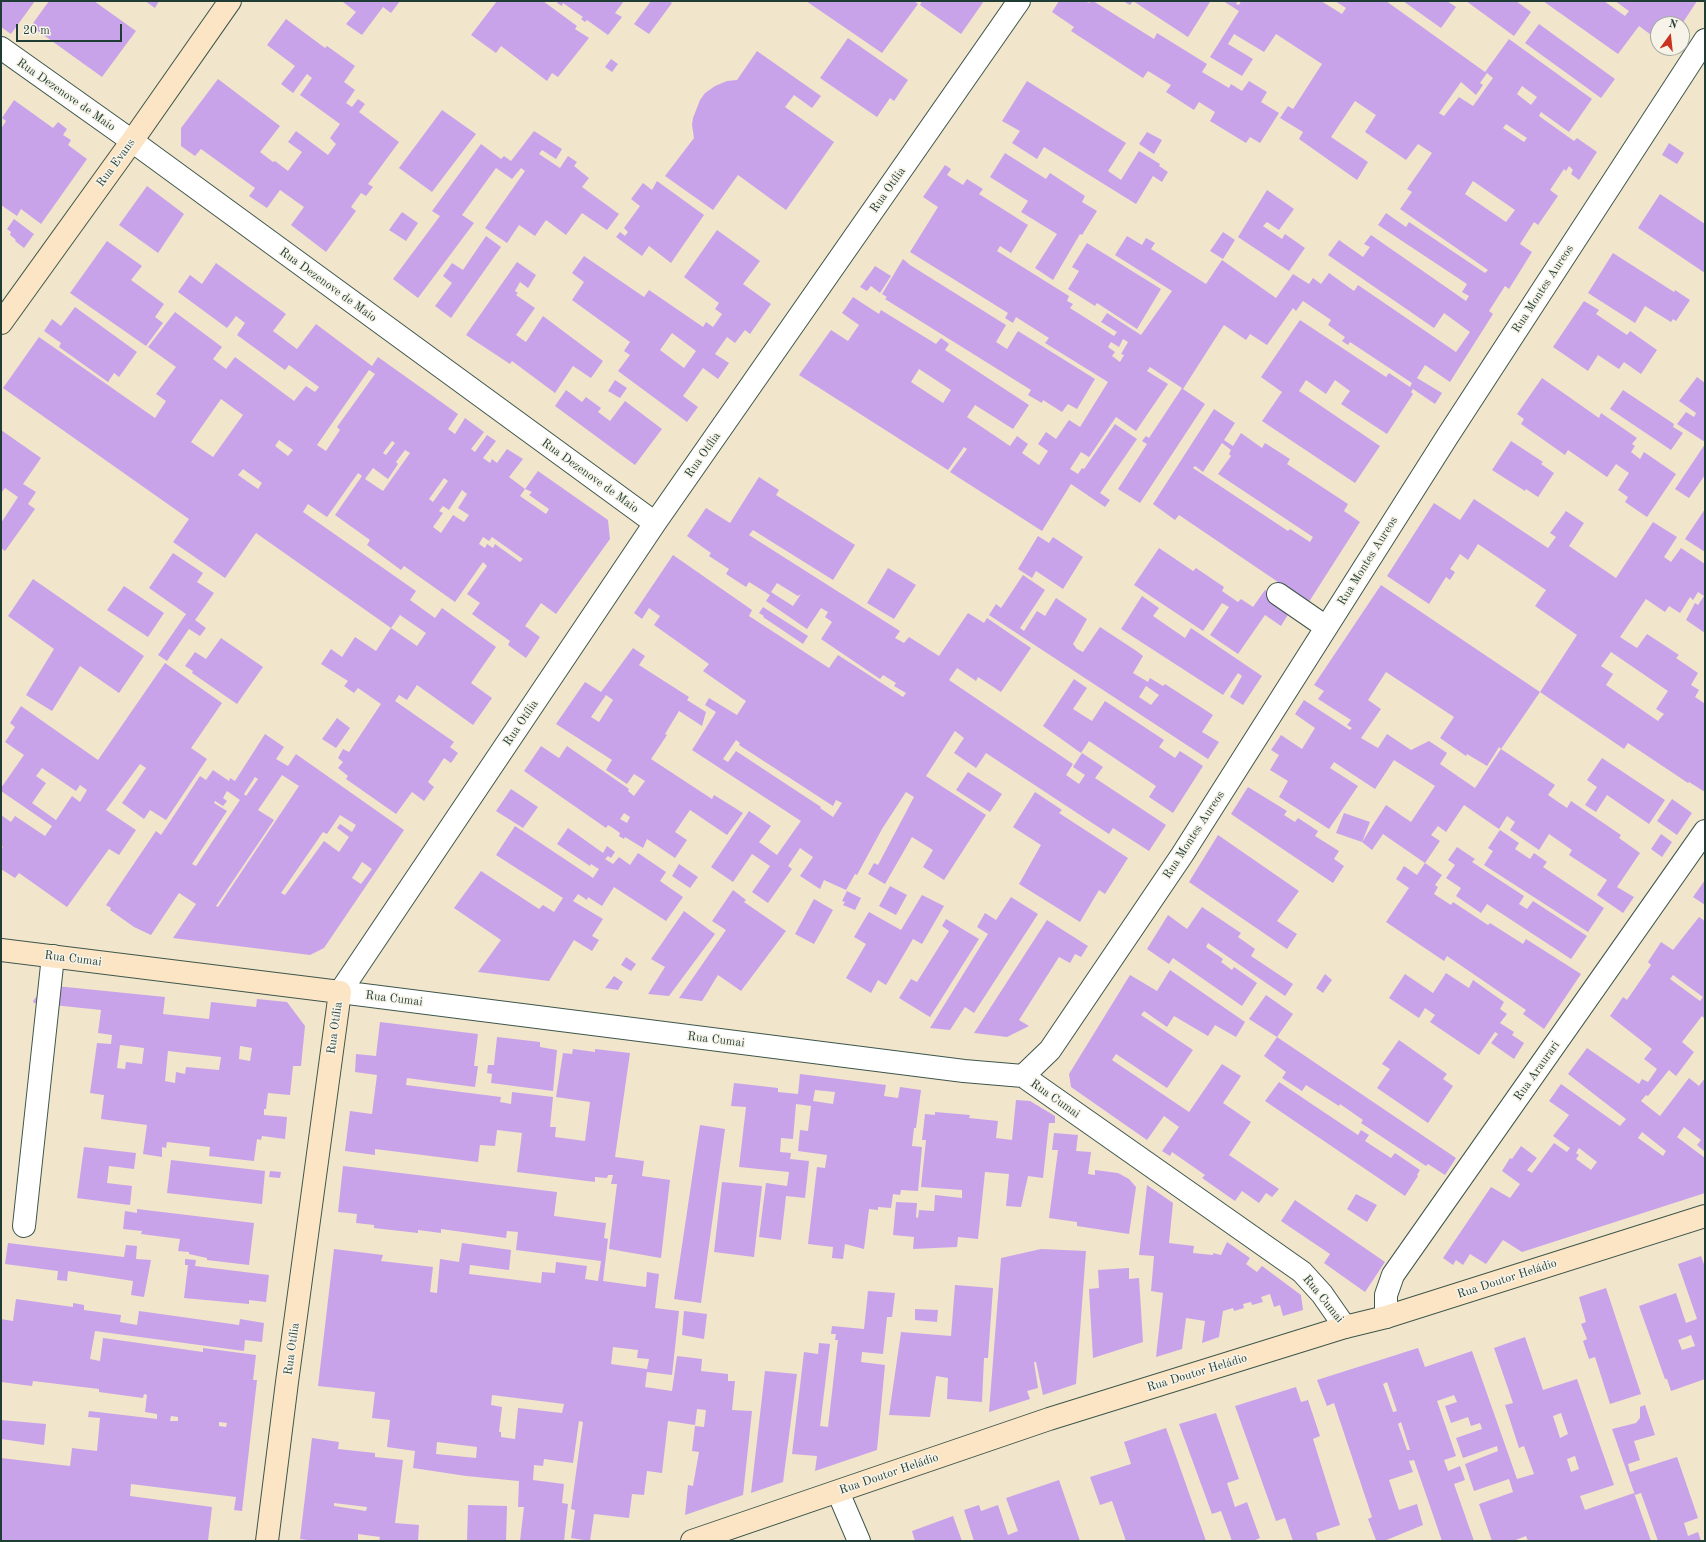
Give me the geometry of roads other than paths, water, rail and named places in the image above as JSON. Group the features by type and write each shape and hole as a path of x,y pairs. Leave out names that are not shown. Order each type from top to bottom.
{"street":[{"name":"Rua Evans","path":"1,323 132,141 230,1"},
{"name":"Rua Otília","path":"267,1541 340,992 655,523 1019,1"},
{"name":"Rua Montes Aureos","path":"1023,1076 1050,1050 1182,855 1452,430 1705,40"},
{"name":"Rua Dezenove de Maio","path":"1,48 132,141 655,523"},
{"path":"1278,594 1326,627"},
{"name":"Rua Araurari","path":"1386,1317 1386,1295 1393,1275 1705,831"},
{"name":"Rua Cumai","path":"1,950 964,1071 1023,1076 1302,1272 1322,1294 1345,1328"},
{"path":"24,1226 53,956"},
{"name":"Rua Doutor Heládio","path":"692,1541 1048,1419 1345,1328 1386,1317 1705,1216"},
{"path":"838,1492 859,1541"}]}
